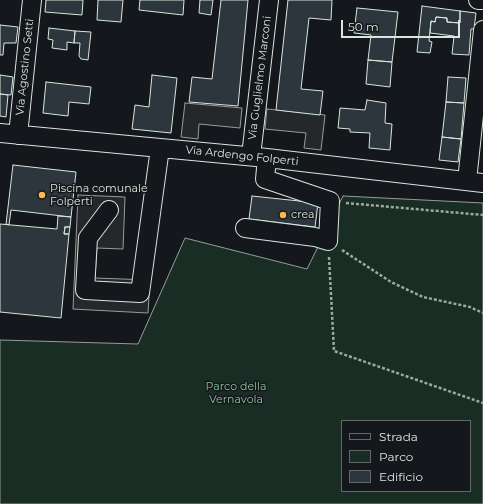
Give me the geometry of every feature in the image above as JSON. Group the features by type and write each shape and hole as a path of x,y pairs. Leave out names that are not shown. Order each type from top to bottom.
{"street":[{"name":"Via Agostino Setti","path":"18,135 32,0"},
{"name":"Via Guglielmo Marconi","path":"269,0 259,157 265,179 330,201"},
{"path":"478,0 483,0"},
{"path":"475,182 483,30"},
{"name":"Via Ardengo Folperti","path":"0,133 259,157 475,182"},
{"path":"109,210 88,238 85,290 140,293 160,148"},
{"path":"245,228 315,237 328,241 330,201"}],"path":[{"path":"330,201 483,215"},
{"path":"328,241 391,282 423,297 470,307 483,313"},
{"path":"328,241 334,351 483,403"}],"green space":[{"name":"Parco della Vernavola","path":"343,196 483,203 483,504 0,504 0,340 138,344 185,238 307,269"}],"shaded area":[{"path":"185,103 242,108 240,128 199,124 198,139 181,137"},
{"path":"267,109 325,115 321,150 304,148 306,133 265,129"},
{"path":"78,195 125,197 123,249 97,248 95,278 150,280 148,313 73,309"}],"building":[{"path":"46,0 83,0 82,15 45,12"},
{"path":"98,0 123,0 121,22 97,20"},
{"path":"140,0 184,0 183,15 139,10"},
{"path":"200,0 213,0 211,15 199,13"},
{"path":"221,0 248,0 238,106 189,102 192,77 212,79"},
{"path":"288,0 332,0 331,20 309,18 301,89 323,91 320,115 276,110"},
{"path":"422,6 460,11 460,23 447,22 447,18 436,17 435,22 431,21 429,41 432,42 430,53 417,52"},
{"path":"357,8 398,12 392,62 368,60 371,35 354,33"},
{"path":"460,11 476,13 474,29 471,29 469,55 452,54 454,36 430,33 431,21 435,22 436,17 447,18 447,22 460,23"},
{"path":"0,25 18,27 16,43 4,43 3,55 0,55"},
{"path":"49,28 75,31 74,43 67,42 67,50 52,48 53,40 48,39"},
{"path":"75,31 91,32 88,60 81,59 79,56 80,43 74,43"},
{"path":"368,60 392,62 390,87 366,84"},
{"path":"0,75 13,77 11,95 0,94"},
{"path":"152,75 177,78 171,133 132,129 135,105 149,107"},
{"path":"448,77 466,78 464,103 446,102"},
{"path":"46,82 91,87 89,104 69,102 68,116 43,113"},
{"path":"0,94 8,95 6,117 0,116"},
{"path":"367,100 386,103 385,123 392,124 390,150 369,148 370,133 350,132 350,129 338,128 340,108 365,110"},
{"path":"446,102 464,103 461,139 442,137"},
{"path":"442,137 461,139 458,162 439,160"},
{"name":"Piscina comunale Folperti","path":"13,165 76,172 71,217 11,210 9,225 6,224"},
{"name":"crea","path":"252,196 318,203 315,227 249,219"},
{"path":"58,216 71,217 70,227 65,227 64,234 69,234 61,318 0,312 0,224 57,229"},
{"path":"65,227 70,227 69,234 64,234"}],"place":[{"name":"Piscina comunale Folperti","path":"42,195"},
{"name":"crea","path":"283,215"}]}
